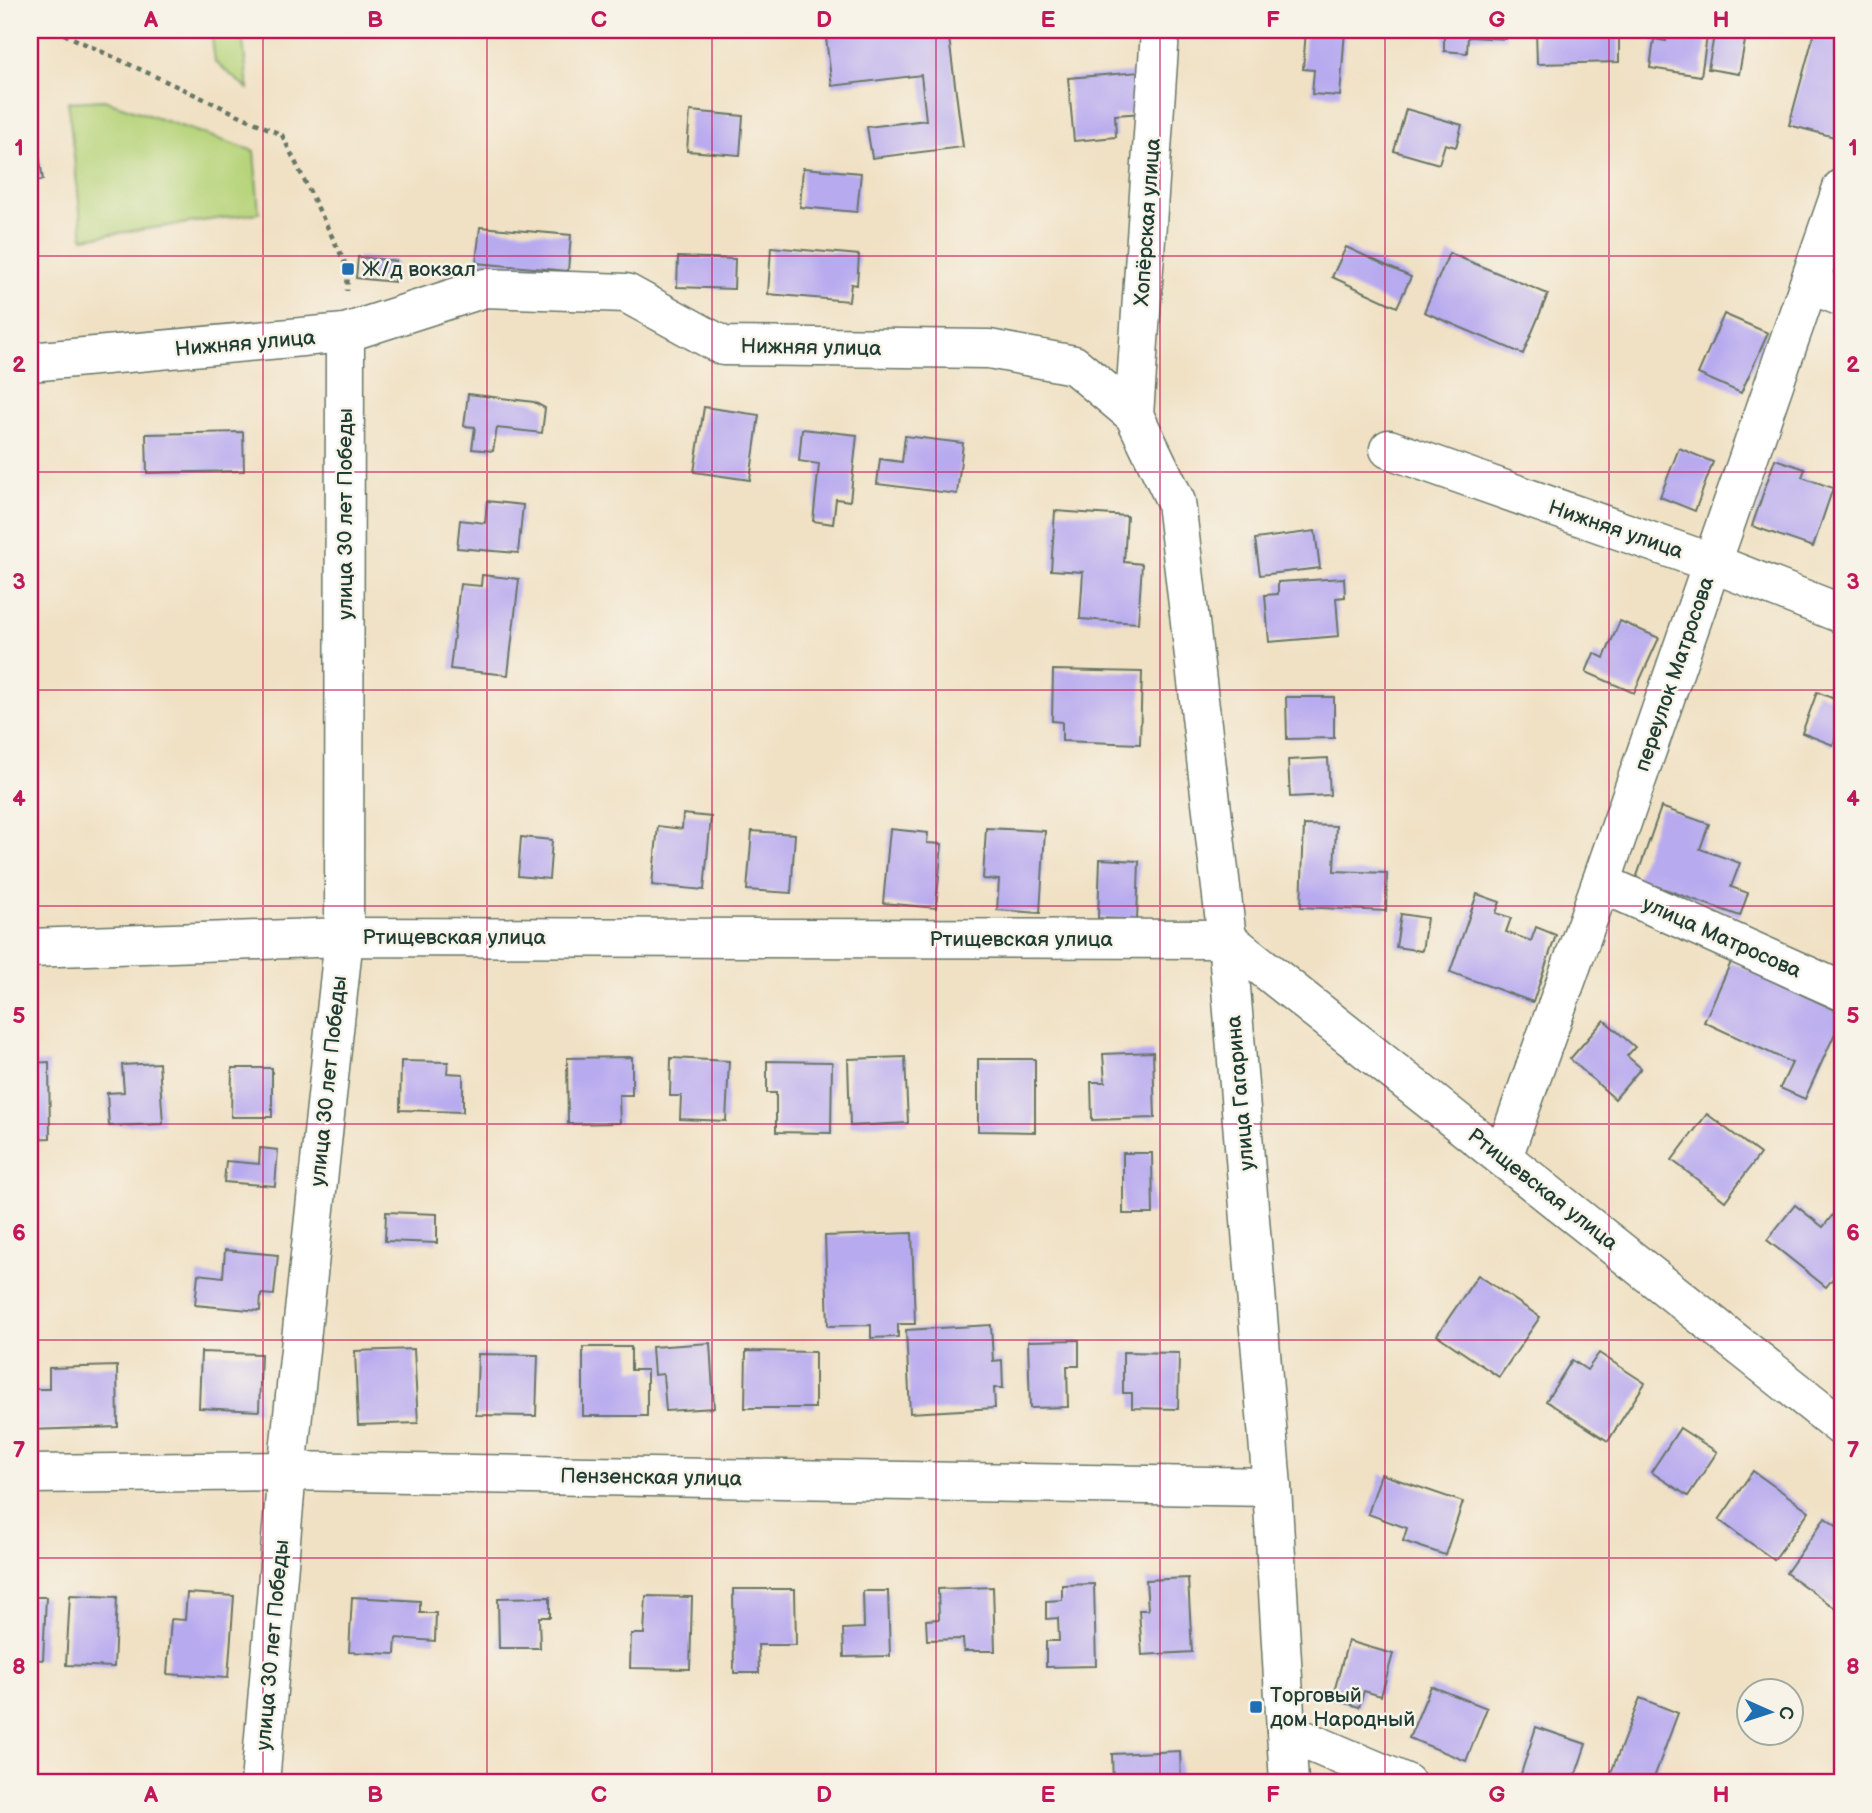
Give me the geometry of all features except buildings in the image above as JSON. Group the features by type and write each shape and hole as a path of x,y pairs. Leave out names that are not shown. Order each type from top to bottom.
{"street":[{"name":"Хопёрская улица","path":"1134,415 1162,30"},
{"name":"переулок Матросова","path":"1503,1157 1713,563 1826,290 1842,188"},
{"name":"Нижняя улица","path":"30,362 345,333 485,288 626,293 723,346 989,349 1074,365 1134,415"},
{"name":"улица 30 лет Победы","path":"260,1783 287,1471 344,937 345,333"},
{"name":"улица Гагарина","path":"1134,415 1176,502 1227,939 1272,1487 1289,1783"},
{"name":"Нижняя улица","path":"1389,449 1713,563 1842,614"},
{"name":"улица Матросова","path":"1601,883 1842,991"},
{"name":"Ртищевская улица","path":"30,948 344,937 1227,939 1842,1427"},
{"name":"Пензенская улица","path":"30,1474 287,1471 1272,1487"},
{"path":"1286,1732 1406,1783"}],"path":[{"path":"55,30 282,135 348,269 345,333"}],"green space":[{"path":"211,30 242,30 248,89 215,62"},
{"path":"104,100 254,151 259,213 83,238 68,102"}],"place":[{"name":"Ж/д вокзал","path":"348,269"},
{"name":"Торговый дом Народный","path":"1256,1707"}]}
